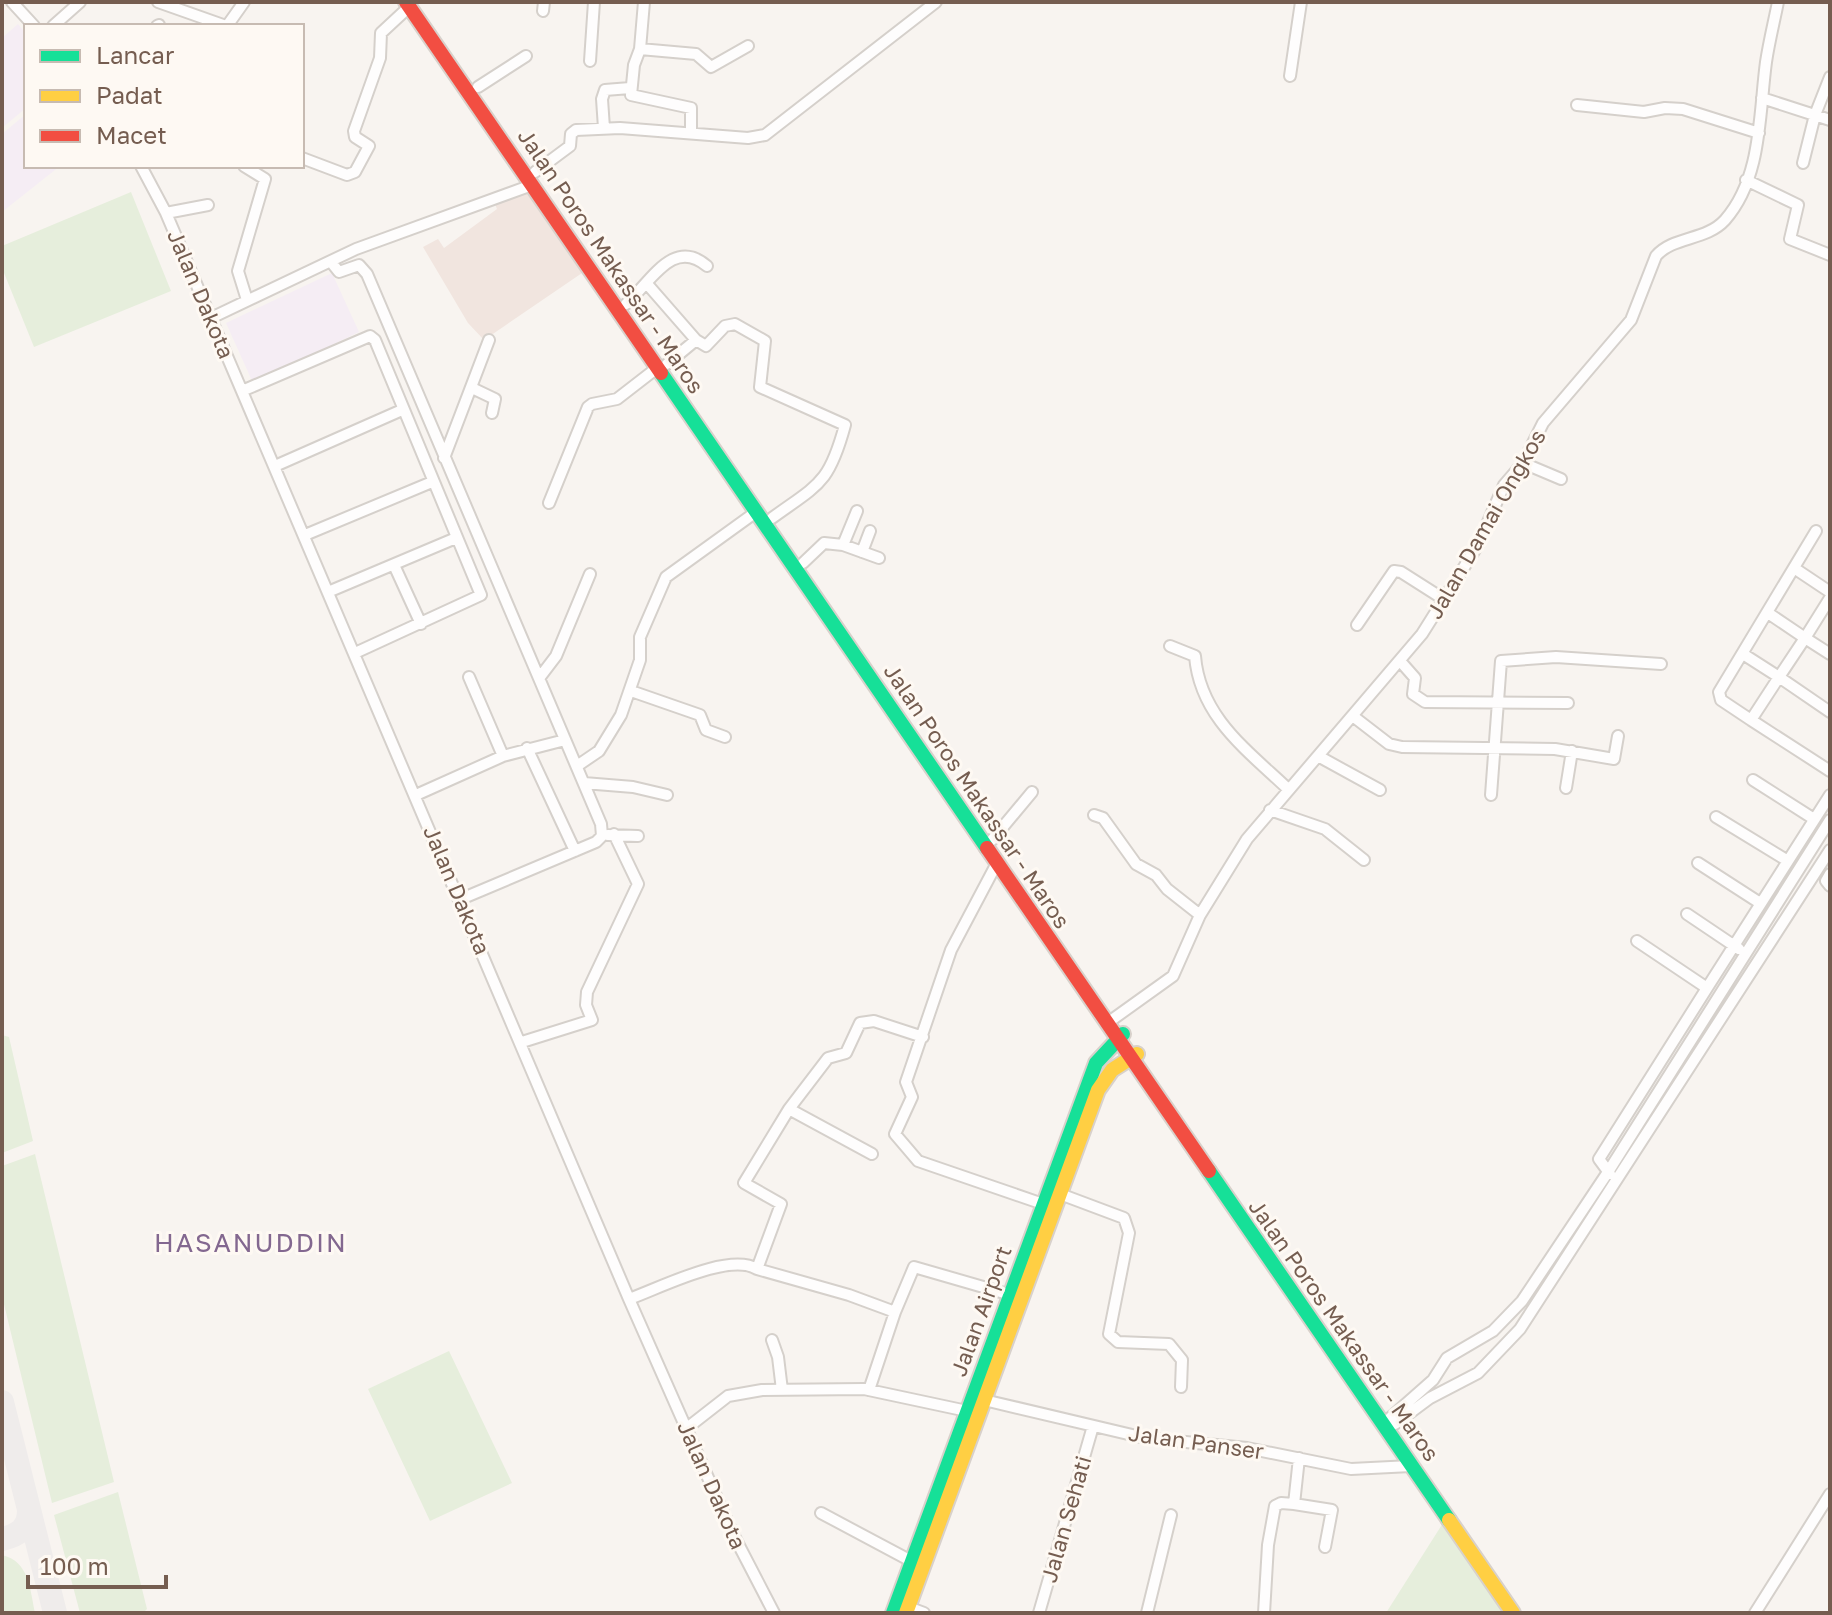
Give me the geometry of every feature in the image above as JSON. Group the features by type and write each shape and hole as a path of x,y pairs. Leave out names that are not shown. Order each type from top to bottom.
{"main road":[{"name":"Jalan Poros Makassar - Maros","path":"412,4 478,87 534,178 626,304 662,366 772,518 782,542 997,863 1120,1037 1513,1613"},
{"name":"Jalan Poros Makassar - Maros","path":"412,4 662,366 756,512 803,563 1113,1019 1120,1037"},
{"name":"Jalan Airport","path":"907,1610 967,1411 986,1378 1060,1194 1096,1063 1120,1037"},
{"name":"Jalan Poros Makassar - Maros","path":"1133,1056 1393,1421 1525,1613"},
{"name":"Jalan Airport","path":"893,1613 913,1562 926,1546 984,1400 986,1378 1043,1204 1081,1122 1106,1078 1133,1056"}],"street":[{"path":"12,2 32,24"},
{"path":"55,24 80,2"},
{"path":"158,2 220,24"},
{"path":"228,24 244,2"},
{"path":"590,61 594,2"},
{"path":"644,2 640,49 630,88 635,96 691,108 691,132"},
{"path":"211,318 356,249 534,178 570,146 572,131 604,128 748,138 765,135 936,2"},
{"path":"1290,76 1301,2"},
{"name":"Jalan Damai Ongkos","path":"1113,1019 1173,976 1200,915 1228,866 1270,810 1400,661 1445,600 1478,545 1504,485 1523,463 1543,423 1631,320 1656,256 1664,249 1712,232 1730,214 1746,180 1759,133 1778,2"},
{"path":"304,159 347,175 355,172 369,146 355,137 354,131 380,58 381,33 412,4"},
{"path":"640,49 696,54 711,67 748,46"},
{"path":"478,87 526,56"},
{"path":"1803,163 1815,115 1830,77"},
{"path":"604,128 602,99 605,90 630,88"},
{"path":"1762,98 1830,120"},
{"path":"1577,105 1644,112 1683,109 1759,133"},
{"name":"Jalan Dakota","path":"142,168 166,213 305,535 629,1299 732,1532 774,1613"},
{"path":"247,168 265,179 238,271 247,300"},
{"path":"1746,180 1798,205 1790,239 1830,255"},
{"path":"166,213 208,205"},
{"path":"626,304 648,285 668,260 682,254 691,255 707,266"},
{"path":"331,262 339,272 359,265 367,274 584,783 608,835 638,884 587,992 586,1005 592,1020 522,1042"},
{"path":"648,285 696,340 706,346 729,323 765,341 760,387 845,425 834,462 820,485 772,518"},
{"path":"242,391 370,336 375,340 481,597 355,653"},
{"path":"444,458 489,340"},
{"path":"549,503 588,407 617,399 696,340"},
{"path":"472,388 495,399 492,413"},
{"path":"275,466 402,410"},
{"path":"1523,463 1561,479"},
{"path":"305,535 432,482"},
{"path":"843,545 857,511"},
{"path":"577,766 606,742 631,691 640,660 640,637 666,577 756,512"},
{"path":"862,552 870,531"},
{"path":"1816,531 1718,696 1830,771"},
{"path":"328,592 456,538"},
{"path":"803,563 824,543 843,545 879,558"},
{"path":"394,565 421,624"},
{"path":"1751,720 1830,595 1794,568"},
{"path":"1357,625 1394,571 1401,572 1445,600"},
{"path":"540,677 556,656 590,574"},
{"path":"1768,613 1830,654"},
{"path":"1170,646 1195,656 1201,688 1230,737 1288,789"},
{"path":"1743,654 1830,712"},
{"path":"1491,795 1499,666 1505,659 1567,657 1661,664"},
{"path":"1400,661 1415,678 1413,694 1425,702 1568,703"},
{"path":"469,677 503,756"},
{"path":"631,691 700,715 706,730 725,737"},
{"path":"1354,717 1393,745 1572,751 1614,759 1618,736"},
{"path":"416,795 503,756 565,740"},
{"path":"527,748 575,851"},
{"path":"1566,788 1572,751"},
{"path":"1318,756 1380,790"},
{"path":"1753,780 1814,819"},
{"path":"584,783 633,787 667,795"},
{"path":"992,840 1032,792"},
{"path":"1618,1180 1599,1159 1830,795"},
{"path":"1270,810 1325,829 1364,860"},
{"path":"1094,815 1103,818 1138,867 1156,875 1167,889 1200,915"},
{"path":"1716,817 1788,861"},
{"path":"1393,1421 1433,1380 1447,1358 1507,1319 1608,1172 1830,820"},
{"path":"461,899 608,835 638,836"},
{"path":"1393,1421 1478,1373 1520,1329 1830,850"},
{"path":"997,863 951,950 906,1082 912,1097 895,1134 918,1161 1043,1204"},
{"path":"1698,863 1760,903"},
{"path":"1830,874 1826,881 1830,886"},
{"path":"1687,914 1758,961"},
{"path":"1637,941 1707,988"},
{"path":"757,1269 781,1204 744,1183 789,1109 828,1058 846,1053 860,1023 874,1021 923,1037"},
{"path":"1663,1084 1675,1093"},
{"path":"789,1109 872,1154"},
{"path":"1060,1194 1124,1218 1129,1233 1109,1334 1118,1342 1169,1344 1182,1360 1181,1387"},
{"path":"629,1299 726,1264 747,1263 757,1269 849,1295 895,1312"},
{"path":"869,1390 914,1267 1011,1295"},
{"path":"772,1340 778,1357 782,1390"},
{"path":"687,1428 728,1396 782,1390 869,1390 967,1411"},
{"name":"Jalan Panser","path":"984,1400 1145,1438 1299,1458 1367,1471 1411,1466"},
{"name":"Jalan Sehati","path":"1039,1613 1093,1426"},
{"path":"1294,1504 1299,1458"},
{"path":"1755,1613 1830,1494"},
{"path":"1264,1613 1268,1545 1275,1506 1294,1504 1333,1511 1325,1547"},
{"path":"821,1513 913,1562"},
{"path":"1147,1613 1171,1515"},
{"path":"907,1610 924,1613"}],"shaded area":[{"path":"18,24 24,32 24,110 2,128 2,38"},
{"path":"24,116 24,168 57,168 2,212 2,134"},
{"path":"527,190 585,271 484,340 468,323 423,247 438,239 444,248 497,209 495,204"},
{"path":"332,273 359,332 253,383 226,323"}],"green space":[{"path":"131,192 171,291 34,347 2,268 2,246"},
{"path":"2,1035 9,1037 33,1141 2,1153"},
{"path":"35,1154 114,1482 52,1503 2,1296 2,1166"},
{"path":"449,1351 512,1483 430,1521 368,1389"},
{"path":"118,1492 147,1609 143,1613 80,1613 54,1515"},
{"path":"1443,1523 1504,1613 1386,1613"},
{"path":"2,1555 18,1563 27,1577 35,1613 2,1613"}],"taxiway":[{"path":"2,1402 55,1613"},
{"path":"2,1539 22,1530 29,1510"}],"traffic: fast":[{"path":"661,373 987,848"},
{"path":"893,1613 1096,1063 1123,1034"},
{"path":"1209,1171 1449,1520"}],"traffic: slow":[{"path":"906,1613 1098,1090 1112,1070 1137,1054"},
{"path":"1449,1520 1513,1613"}],"traffic: jam":[{"path":"406,2 661,373"},
{"path":"987,848 1209,1171"}],"district":[{"name":"HASANUDDIN","path":"251,1243"}]}
